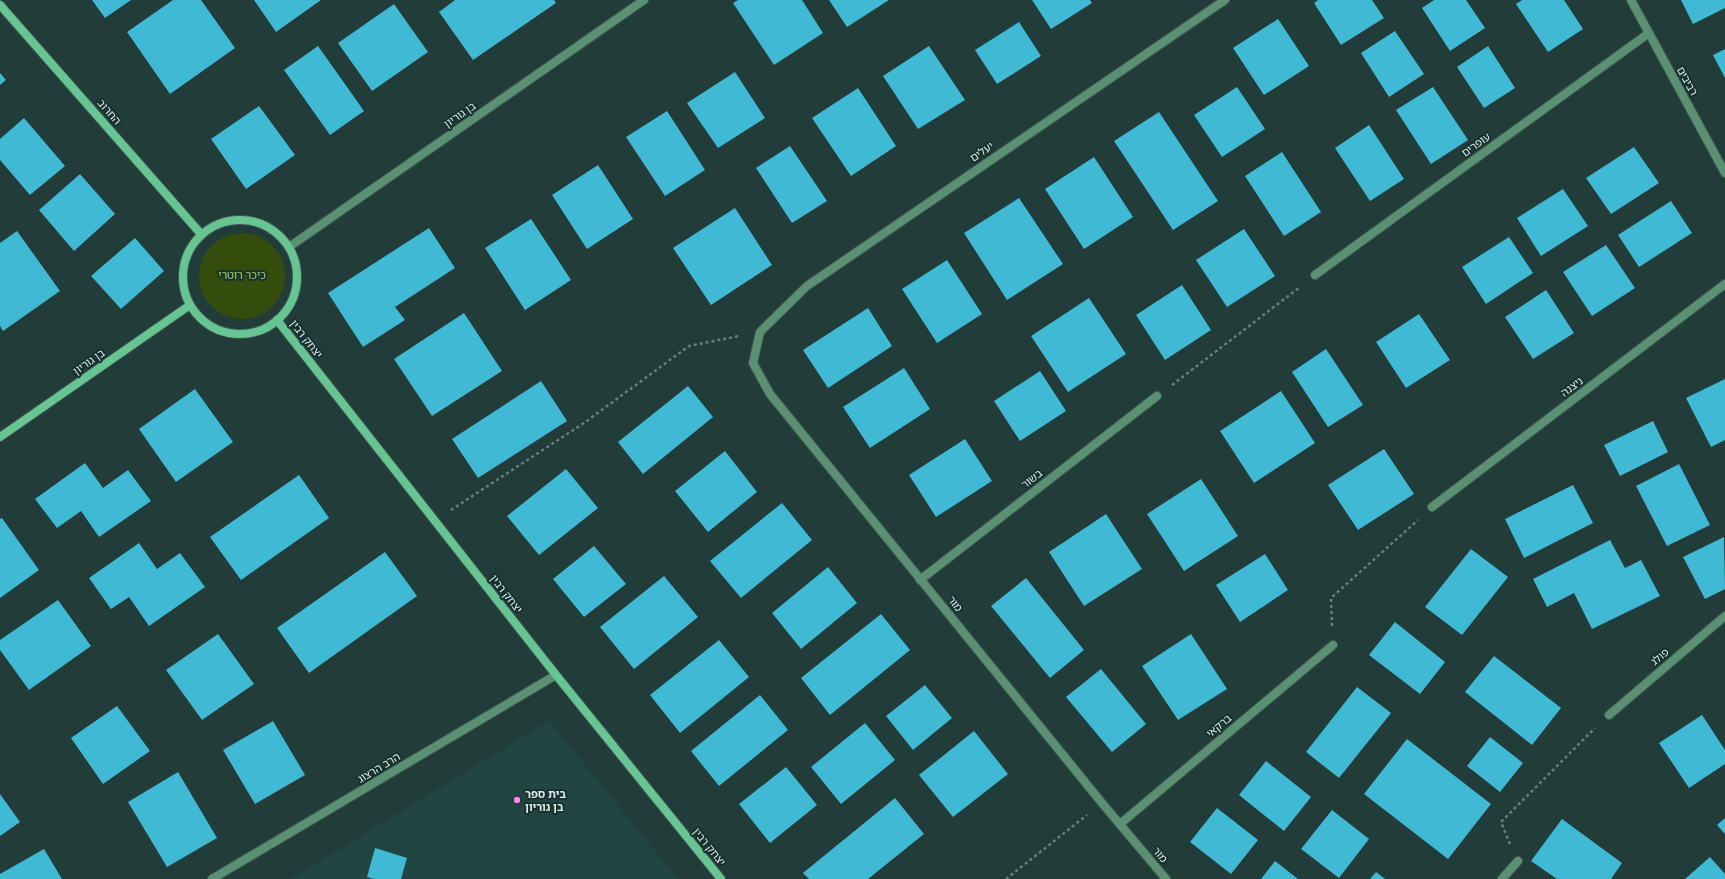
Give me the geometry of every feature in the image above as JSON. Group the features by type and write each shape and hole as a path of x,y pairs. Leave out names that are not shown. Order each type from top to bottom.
{"street":[{"name":"בן גוריון","path":"289,247 644,0"},
{"name":"יעלים","path":"760,332 807,286 1225,0"},
{"name":"רביבים","path":"1631,0 1725,173"},
{"name":"החרוב","path":"0,5 201,234"},
{"name":"עופרים","path":"1315,276 1649,33"},
{"path":"238,219 258,222 276,232 289,247 297,266 297,286 290,305 277,320 260,330 240,334 221,331 203,321 190,305 184,291 182,276 185,260 191,246 201,234 219,224 238,219"},
{"name":"ניצנה","path":"1432,507 1725,284"},
{"name":"בן גוריון","path":"0,437 190,305"},
{"name":"יצחק רבין","path":"277,320 556,676 721,879"},
{"name":"מור","path":"760,332 753,363 770,394 1102,803 1166,879"},
{"name":"בשור","path":"920,580 1157,396"},
{"name":"פולג","path":"1609,715 1725,616"},
{"name":"ברקאי","path":"1120,824 1333,645"},
{"name":"הרב הרצוג","path":"212,879 556,676"},
{"path":"1502,879 1518,860"}],"path":[{"path":"1157,396 1315,276"},
{"path":"435,521 584,423 689,346 760,332"},
{"path":"1333,645 1331,598 1432,507"},
{"path":"1518,860 1501,822 1609,715"},
{"path":"1006,879 1102,803"}],"shaded area":[{"name":"בית ספר בן גוריון","path":"549,721 678,879 291,879"}],"green space":[{"name":"כיכר רוטרי","path":"242,233 259,236 273,245 282,259 285,276 282,293 273,307 259,316 242,319 225,316 211,307 202,293 199,276 202,259 211,245 225,236"}],"building":[{"path":"92,0 131,0 105,18"},
{"path":"173,0 201,0 235,48 170,94 127,32"},
{"path":"254,0 321,0 276,32"},
{"path":"455,0 554,0 556,3 473,60 439,12"},
{"path":"738,0 802,0 823,33 774,65 733,3"},
{"path":"829,0 889,0 847,27"},
{"path":"1032,0 1090,0 1092,3 1051,29"},
{"path":"1318,0 1372,0 1384,18 1341,45 1314,3"},
{"path":"1434,0 1466,0 1485,28 1450,51 1422,8"},
{"path":"1522,0 1564,0 1583,29 1548,52 1516,4"},
{"path":"1681,0 1725,0 1725,8 1693,24"},
{"path":"394,4 428,52 372,91 338,43"},
{"path":"1278,19 1309,66 1264,95 1233,48"},
{"path":"1019,22 1041,56 997,84 975,50"},
{"path":"1395,31 1424,74 1389,97 1361,53"},
{"path":"318,46 364,111 330,135 284,70"},
{"path":"929,46 965,100 918,129 883,76"},
{"path":"1488,46 1515,88 1484,108 1457,67"},
{"path":"1725,49 1725,78 1713,55"},
{"path":"735,72 765,118 718,148 687,103"},
{"path":"0,73 6,80 0,85"},
{"path":"1237,87 1265,129 1222,157 1194,115"},
{"path":"1433,87 1468,140 1431,164 1396,110"},
{"path":"858,88 896,146 851,176 812,118"},
{"path":"259,106 295,155 246,189 211,139"},
{"path":"667,111 705,170 665,196 626,137"},
{"path":"1159,112 1218,201 1173,230 1114,141"},
{"path":"24,118 65,166 30,195 0,160 0,139"},
{"path":"1369,125 1404,179 1370,201 1335,148"},
{"path":"790,146 827,201 792,223 756,168"},
{"path":"1634,147 1659,183 1611,214 1586,178"},
{"path":"1282,152 1321,212 1284,236 1245,176"},
{"path":"1094,157 1133,217 1084,249 1045,189"},
{"path":"598,165 633,219 587,249 552,195"},
{"path":"80,174 115,214 74,251 39,210"},
{"path":"1563,189 1588,226 1541,256 1517,218"},
{"path":"1019,198 1063,264 1007,300 964,233"},
{"path":"1671,201 1692,233 1639,267 1618,235"},
{"path":"735,208 772,265 711,305 673,248"},
{"path":"531,219 571,280 525,310 485,248"},
{"path":"429,228 455,268 395,307 405,320 363,347 328,293"},
{"path":"1244,229 1275,276 1227,307 1196,260"},
{"path":"17,231 60,291 3,331 0,326 0,243"},
{"path":"1509,237 1533,273 1486,304 1462,267"},
{"path":"135,238 164,271 121,309 91,276"},
{"path":"1606,245 1635,288 1592,316 1563,272"},
{"path":"947,260 982,314 937,343 902,289"},
{"path":"1182,285 1211,330 1165,360 1136,315"},
{"path":"1546,290 1574,333 1533,359 1505,317"},
{"path":"1089,298 1126,354 1068,392 1031,336"},
{"path":"868,308 892,346 828,388 803,350"},
{"path":"464,313 502,371 432,416 394,359"},
{"path":"1419,314 1450,360 1406,388 1376,342"},
{"path":"1326,349 1363,405 1328,427 1292,372"},
{"path":"904,368 930,409 870,448 843,407"},
{"path":"1040,371 1066,411 1020,441 994,401"},
{"path":"1725,379 1725,440 1711,447 1686,398"},
{"path":"541,381 567,421 478,478 452,439"},
{"path":"688,386 713,417 643,474 618,442"},
{"path":"195,389 233,442 176,482 139,429"},
{"path":"1281,391 1315,443 1254,483 1220,431"},
{"path":"1653,421 1668,452 1620,476 1604,445"},
{"path":"965,439 992,481 936,517 909,475"},
{"path":"1384,449 1414,494 1358,530 1328,485"},
{"path":"725,451 757,492 708,532 675,491"},
{"path":"85,463 103,488 128,470 151,501 99,537 81,511 57,528 35,499"},
{"path":"1679,464 1710,525 1667,546 1636,486"},
{"path":"566,469 598,508 539,555 507,516"},
{"path":"299,475 329,518 241,580 210,537"},
{"path":"1201,479 1238,536 1184,571 1147,514"},
{"path":"1573,485 1593,523 1524,558 1505,519"},
{"path":"782,503 812,540 741,598 710,561"},
{"path":"1106,514 1142,569 1084,606 1049,552"},
{"path":"2,518 39,570 0,598 0,519"},
{"path":"1724,537 1725,589 1705,599 1683,557"},
{"path":"1610,540 1625,568 1641,560 1660,596 1592,629 1574,593 1547,607 1533,579"},
{"path":"139,543 157,569 180,553 205,587 149,626 129,597 111,609 89,578"},
{"path":"594,546 626,584 584,617 553,579"},
{"path":"1471,549 1508,577 1462,635 1425,607"},
{"path":"385,552 417,596 309,673 277,628"},
{"path":"1265,554 1288,590 1240,622 1216,585"},
{"path":"828,567 857,603 801,649 772,613"},
{"path":"664,576 698,617 634,669 600,627"},
{"path":"1026,578 1084,650 1050,678 991,606"},
{"path":"58,600 91,646 29,690 0,650 0,640"},
{"path":"881,614 910,650 830,715 801,678"},
{"path":"1395,622 1445,662 1420,694 1369,655"},
{"path":"218,634 254,684 202,720 166,670"},
{"path":"1191,634 1227,689 1178,720 1142,666"},
{"path":"719,640 749,677 680,733 650,695"},
{"path":"1494,656 1561,708 1532,745 1465,692"},
{"path":"1101,669 1146,724 1112,752 1066,697"},
{"path":"925,685 952,718 913,750 886,716"},
{"path":"1357,687 1391,713 1339,778 1306,752"},
{"path":"760,695 788,730 719,786 691,751"},
{"path":"117,706 150,751 103,784 71,738"},
{"path":"1702,715 1725,750 1725,764 1689,788 1659,743"},
{"path":"273,721 305,775 255,804 223,750"},
{"path":"865,723 895,760 841,804 811,767"},
{"path":"974,731 1008,774 953,817 919,775"},
{"path":"1490,737 1523,763 1500,792 1467,766"},
{"path":"1407,739 1491,804 1448,859 1364,794"},
{"path":"1266,761 1311,797 1284,831 1239,795"},
{"path":"786,767 817,805 770,843 739,804"},
{"path":"178,772 217,838 167,867 128,802"},
{"path":"0,794 20,822 0,836"},
{"path":"895,798 924,834 868,879 809,879 803,873"},
{"path":"1217,808 1258,840 1231,874 1190,842"},
{"path":"1332,810 1369,839 1339,878 1301,849"},
{"path":"1725,818 1725,834 1717,825"},
{"path":"1562,819 1622,863 1611,879 1557,879 1531,861"},
{"path":"375,848 407,858 401,879 374,879 367,877"},
{"path":"44,849 62,879 0,879 0,874"},
{"path":"1710,857 1725,874 1725,879 1685,879"},
{"path":"1275,861 1298,879 1261,879"},
{"path":"1376,872 1385,879 1370,879"}],"place":[{"name":"בית ספר בן גוריון","path":"517,800"}]}
